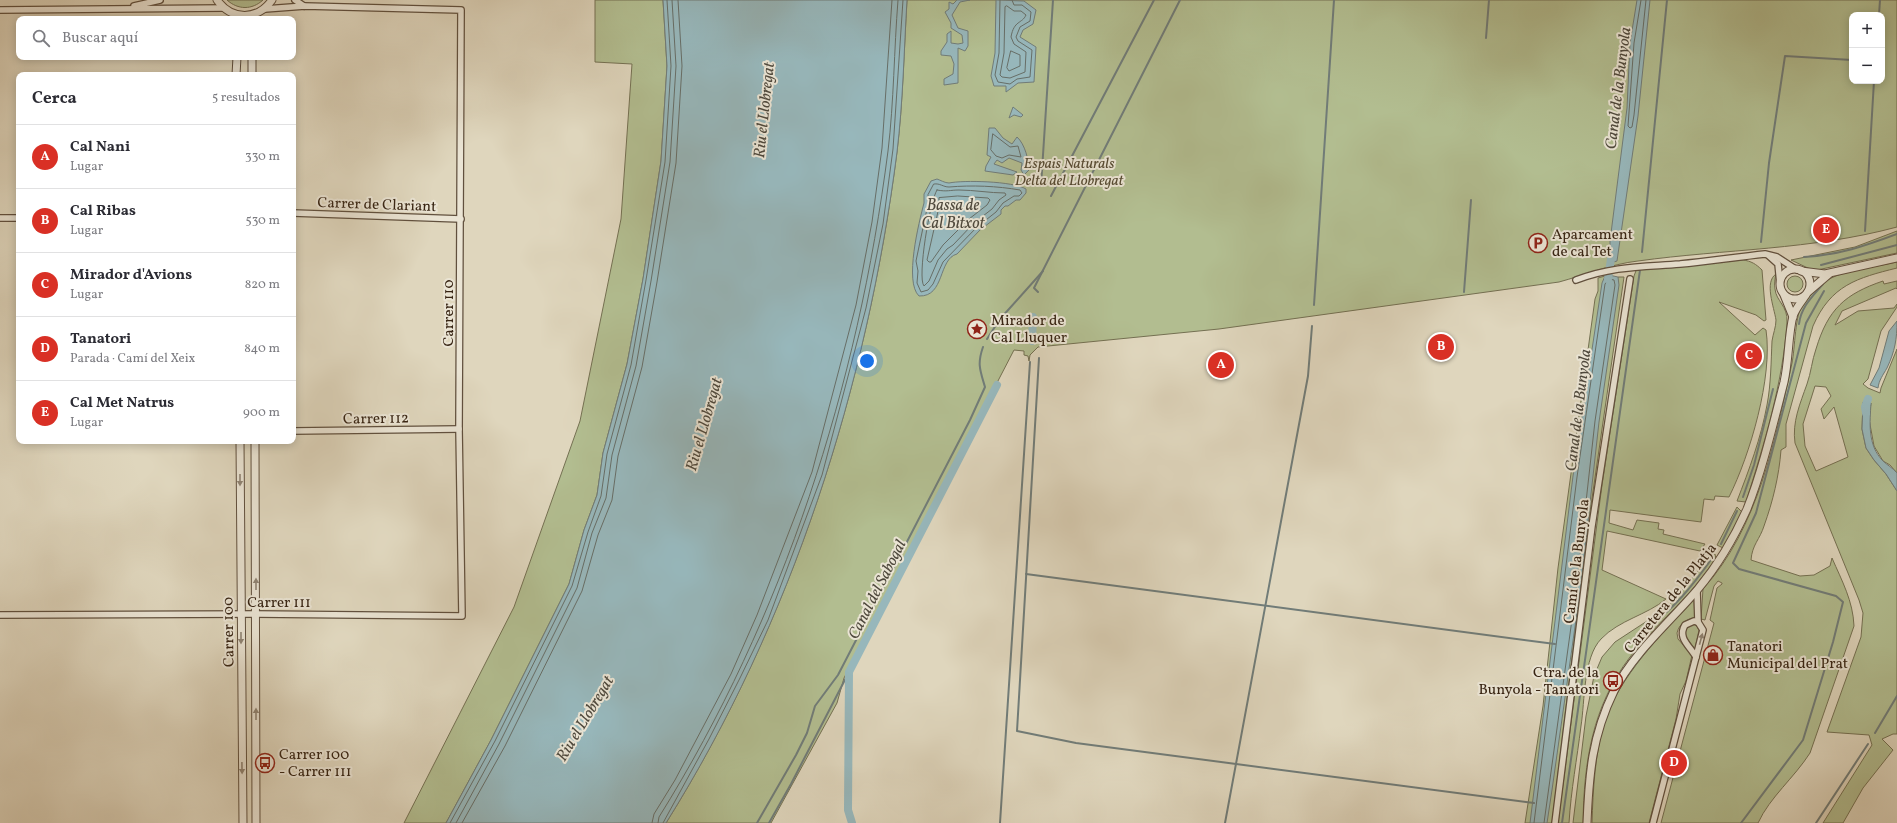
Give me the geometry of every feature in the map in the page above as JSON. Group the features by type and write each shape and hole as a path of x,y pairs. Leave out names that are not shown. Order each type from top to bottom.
{"street":[{"path":"124,8 160,0"},
{"path":"217,0 222,8 236,16 256,16 265,9 272,0"},
{"path":"296,0 305,6"},
{"path":"265,9 305,6"},
{"name":"Carrer 110","path":"305,6 461,10 459,429 462,616"},
{"path":"0,10 222,8"},
{"path":"236,60 236,72"},
{"path":"252,60 252,72"},
{"name":"Carrer de Clariant","path":"296,213 461,219"},
{"path":"0,218 16,218"},
{"path":"1765,254 1770,256 1778,264 1780,284 1793,318"},
{"path":"1576,280 1598,272 1624,267 1680,264 1765,254 1777,257 1799,270 1810,280 1807,294 1794,299 1783,293"},
{"name":"Carretera de la Platja","path":"1799,270 1816,274 1831,273 1897,258"},
{"path":"1780,284 1786,273 1799,270"},
{"name":"Carretera de la Platja","path":"1587,823 1591,759 1596,736 1615,690 1627,670 1660,629 1697,590 1730,544 1747,509 1753,491 1784,380 1793,318 1798,306 1807,294 1831,273"},
{"name":"Camí de la Bunyola","path":"1555,823 1592,526 1630,279"},
{"name":"Carrer 112","path":"296,431 459,429"},
{"name":"Carrer 100","path":"240,444 243,823"},
{"name":"Carrer 100","path":"255,444 256,823"},
{"path":"1653,823 1703,630 1698,622 1697,590"},
{"name":"Carrer 111","path":"0,615 256,614 462,616"},
{"path":"1696,657 1682,639 1682,634 1685,625 1694,621 1698,622"}],"green space":[{"path":"227,0 263,0 254,6 245,8 236,6"},
{"path":"595,0 663,0 667,66 661,161 643,279 627,364 603,453 597,495 584,530 569,584 491,740 446,823 404,823 514,607 580,421 621,219 632,64 595,62"},
{"name":"Espais Naturals Delta del Llobregat","path":"907,0 1897,0 1897,227 1865,235 1801,245 1628,262 1559,282 1219,329 1038,347 1030,355 1029,361 1028,356 1024,355 1024,351 1014,350 844,678 837,703 771,823 666,823 711,746 751,666 787,584 818,500 844,414 866,328 884,240 897,152 902,95"},
{"path":"1897,231 1897,253 1817,270 1810,269 1791,260 1855,247"},
{"path":"1743,260 1753,263 1762,270 1766,320 1764,321 1756,315 1719,302 1755,335 1763,328 1766,330 1766,370 1763,392 1745,460 1729,497 1715,496 1714,500 1704,499 1701,522 1610,510 1609,523 1633,530 1637,520 1659,523 1658,529 1664,530 1663,534 1705,544 1700,551 1607,531 1602,570 1666,599 1658,605 1608,632 1595,647 1588,668 1586,680 1569,823 1558,823 1602,485 1634,276 1637,268 1642,269 1643,267"},
{"path":"1897,262 1897,268 1858,280 1837,292 1820,312 1813,326 1786,424 1786,447 1781,450 1773,498 1762,531 1754,546 1751,560 1800,576 1814,575 1830,566 1832,558 1852,608 1854,626 1810,753 1769,805 1758,823 1661,823 1714,623 1710,620 1717,588 1722,583 1718,581 1714,586 1705,620 1701,619 1703,589 1722,565 1738,539 1762,482 1786,393 1800,309 1815,290 1829,279 1854,271"},
{"path":"1776,274 1775,285 1777,297 1787,316 1785,345 1772,413 1746,502 1737,501 1758,442 1767,405 1772,341 1776,325 1770,289 1772,278"},
{"path":"1605,276 1535,823 1525,823 1543,706 1558,568 1595,299 1598,291 1598,278"},
{"path":"1792,276 1798,276 1803,281 1801,290 1798,292 1792,292 1787,287 1787,281"},
{"path":"1618,277 1624,277 1589,519 1552,823 1545,823 1616,283"},
{"path":"1883,281 1884,284 1897,281 1897,289 1896,288 1842,311 1835,325 1858,311 1894,308 1897,304 1897,307 1881,331 1868,379 1863,384 1880,393 1897,349 1897,473 1890,465 1883,461 1874,446 1869,419 1871,403 1863,403 1862,429 1866,448 1897,491 1897,734 1893,734 1882,739 1893,750 1863,788 1843,823 1823,823 1872,745 1869,735 1827,732 1861,637 1863,613 1795,443 1794,435 1799,406 1826,323 1832,313 1848,298 1858,291","holes":["1815,386 1826,387 1831,396 1821,409 1824,419 1834,407 1848,457 1816,471 1805,446 1803,424"]},
{"path":"1737,507 1742,512 1723,548 1717,545"},
{"path":"1712,554 1715,554 1716,559 1690,592 1630,657 1617,676 1607,695 1599,715 1588,757 1585,778 1583,823 1573,823 1586,716 1594,676 1602,657 1615,642 1667,608"},
{"path":"1694,600 1695,618 1683,622 1677,633 1678,639 1692,655 1686,681 1680,694 1676,719 1649,823 1592,823 1598,747 1604,723 1611,706 1630,673 1642,657"},
{"path":"1693,624 1696,625 1699,630 1695,649 1685,636 1686,629"}],"water":[{"name":"Riu el Llobregat","path":"663,0 907,0 899,133 884,240 866,328 844,415 818,500 787,584 751,666 711,746 666,823 446,823 491,740 569,584 584,530 597,495 603,453 627,364 643,279 661,161 667,66"},
{"path":"957,0 970,0 960,2 952,15 958,28 968,31 968,46 965,51 958,48 958,83 944,85 944,79 953,74 954,64 951,56 941,55 941,51 947,42 947,34 951,31 951,43 963,43 962,35 951,28 951,23 945,12 949,9 949,2 953,4"},
{"path":"996,0 1024,1 1036,10 1033,24 1023,30 1020,37 1036,47 1034,82 1018,83 1006,92 1006,86 994,86 991,76 995,53"},
{"path":"1637,0 1650,0 1638,116 1617,261 1610,263 1610,241 1627,108 1630,43"},
{"path":"1013,107 1023,115 1021,117 1014,115 1009,118"},
{"path":"989,128 995,128 1003,138 1012,144 1017,137 1020,140 1026,153 1029,166 1029,170 1024,175 1021,170 1022,163 1009,158 1002,163 997,160 994,164 1017,172 1013,175 985,171 991,157 987,155"},
{"name":"Bassa de Cal Bitxot","path":"937,179 949,183 976,181 1010,184 1026,189 1026,193 1020,200 1016,200 1008,206 1005,206 1001,210 1001,214 980,230 957,254 951,257 933,291 927,295 919,296 915,289 913,278 916,237 924,203 924,194 931,181"},
{"path":"1609,275 1618,277 1619,285 1599,422 1581,584 1552,790 1547,823 1530,823 1573,476 1602,283 1605,276"},
{"path":"1897,321 1894,350 1887,368 1880,380 1878,388 1870,385 1879,368 1889,331"},
{"path":"1863,402 1871,403 1870,425 1874,448 1883,461 1897,473 1897,491 1866,448 1862,429"}],"waterway":[{"path":"1041,186 1053,0"},
{"path":"1051,196 1154,0"},
{"path":"1038,292 1034,288 1180,0"},
{"path":"1314,305 1334,0"},
{"path":"1486,38 1489,0"},
{"path":"1642,252 1667,0"},
{"path":"1879,12 1880,0"},
{"path":"1761,242 1769,163 1785,56 1849,60"},
{"path":"1865,231 1874,84"},
{"path":"1464,292 1471,200"},
{"path":"1804,257 1852,249 1897,234"},
{"path":"1821,265 1897,245"},
{"name":"Canal de la Bunyola","path":"1608,279 1612,252"},
{"path":"1562,823 1640,270"},
{"path":"987,339 1000,319 1043,271"},
{"path":"1799,324 1802,312 1823,284"},
{"path":"1741,823 1803,740 1833,642 1843,602 1836,596 1739,569 1733,563 1756,513 1806,323 1824,291"},
{"path":"1032,341 1033,317"},
{"path":"1225,823 1308,376 1312,326"},
{"path":"757,823 807,733 815,706 838,675 970,420 985,387 980,367 980,358 983,347"},
{"path":"1039,358 1017,731 1076,743 1534,803"},
{"path":"1000,823 1030,362"},
{"name":"Canal del Sabogal","path":"852,823 848,810 849,672 997,385"},
{"path":"1743,497 1754,465 1773,389"},
{"path":"1866,413 1865,407 1868,399"},
{"path":"1721,544 1737,511"},
{"path":"1644,629 1664,614 1682,597 1713,557"},
{"path":"1026,574 1555,644"},
{"path":"769,823 849,672"},
{"path":"1875,733 1897,696"},
{"path":"1816,823 1868,744"}],"place":[{"name":"Cal Met Natrus","path":"1826,230"},
{"name":"Aparcament de cal Tet","path":"1538,243"},
{"name":"Mirador de Cal Lluquer","path":"977,329"},
{"name":"Cal Ribas","path":"1441,347"},
{"name":"Mirador d'Avions","path":"1749,356"},
{"name":"Cal Nani","path":"1221,365"},
{"name":"Tanatori Municipal del Prat","path":"1713,655"},
{"name":"Ctra. de la Bunyola - Tanatori","path":"1613,681"},
{"name":"Carrer 100 - Carrer 111","path":"265,763"},
{"name":"Tanatori","path":"1674,763"}]}
